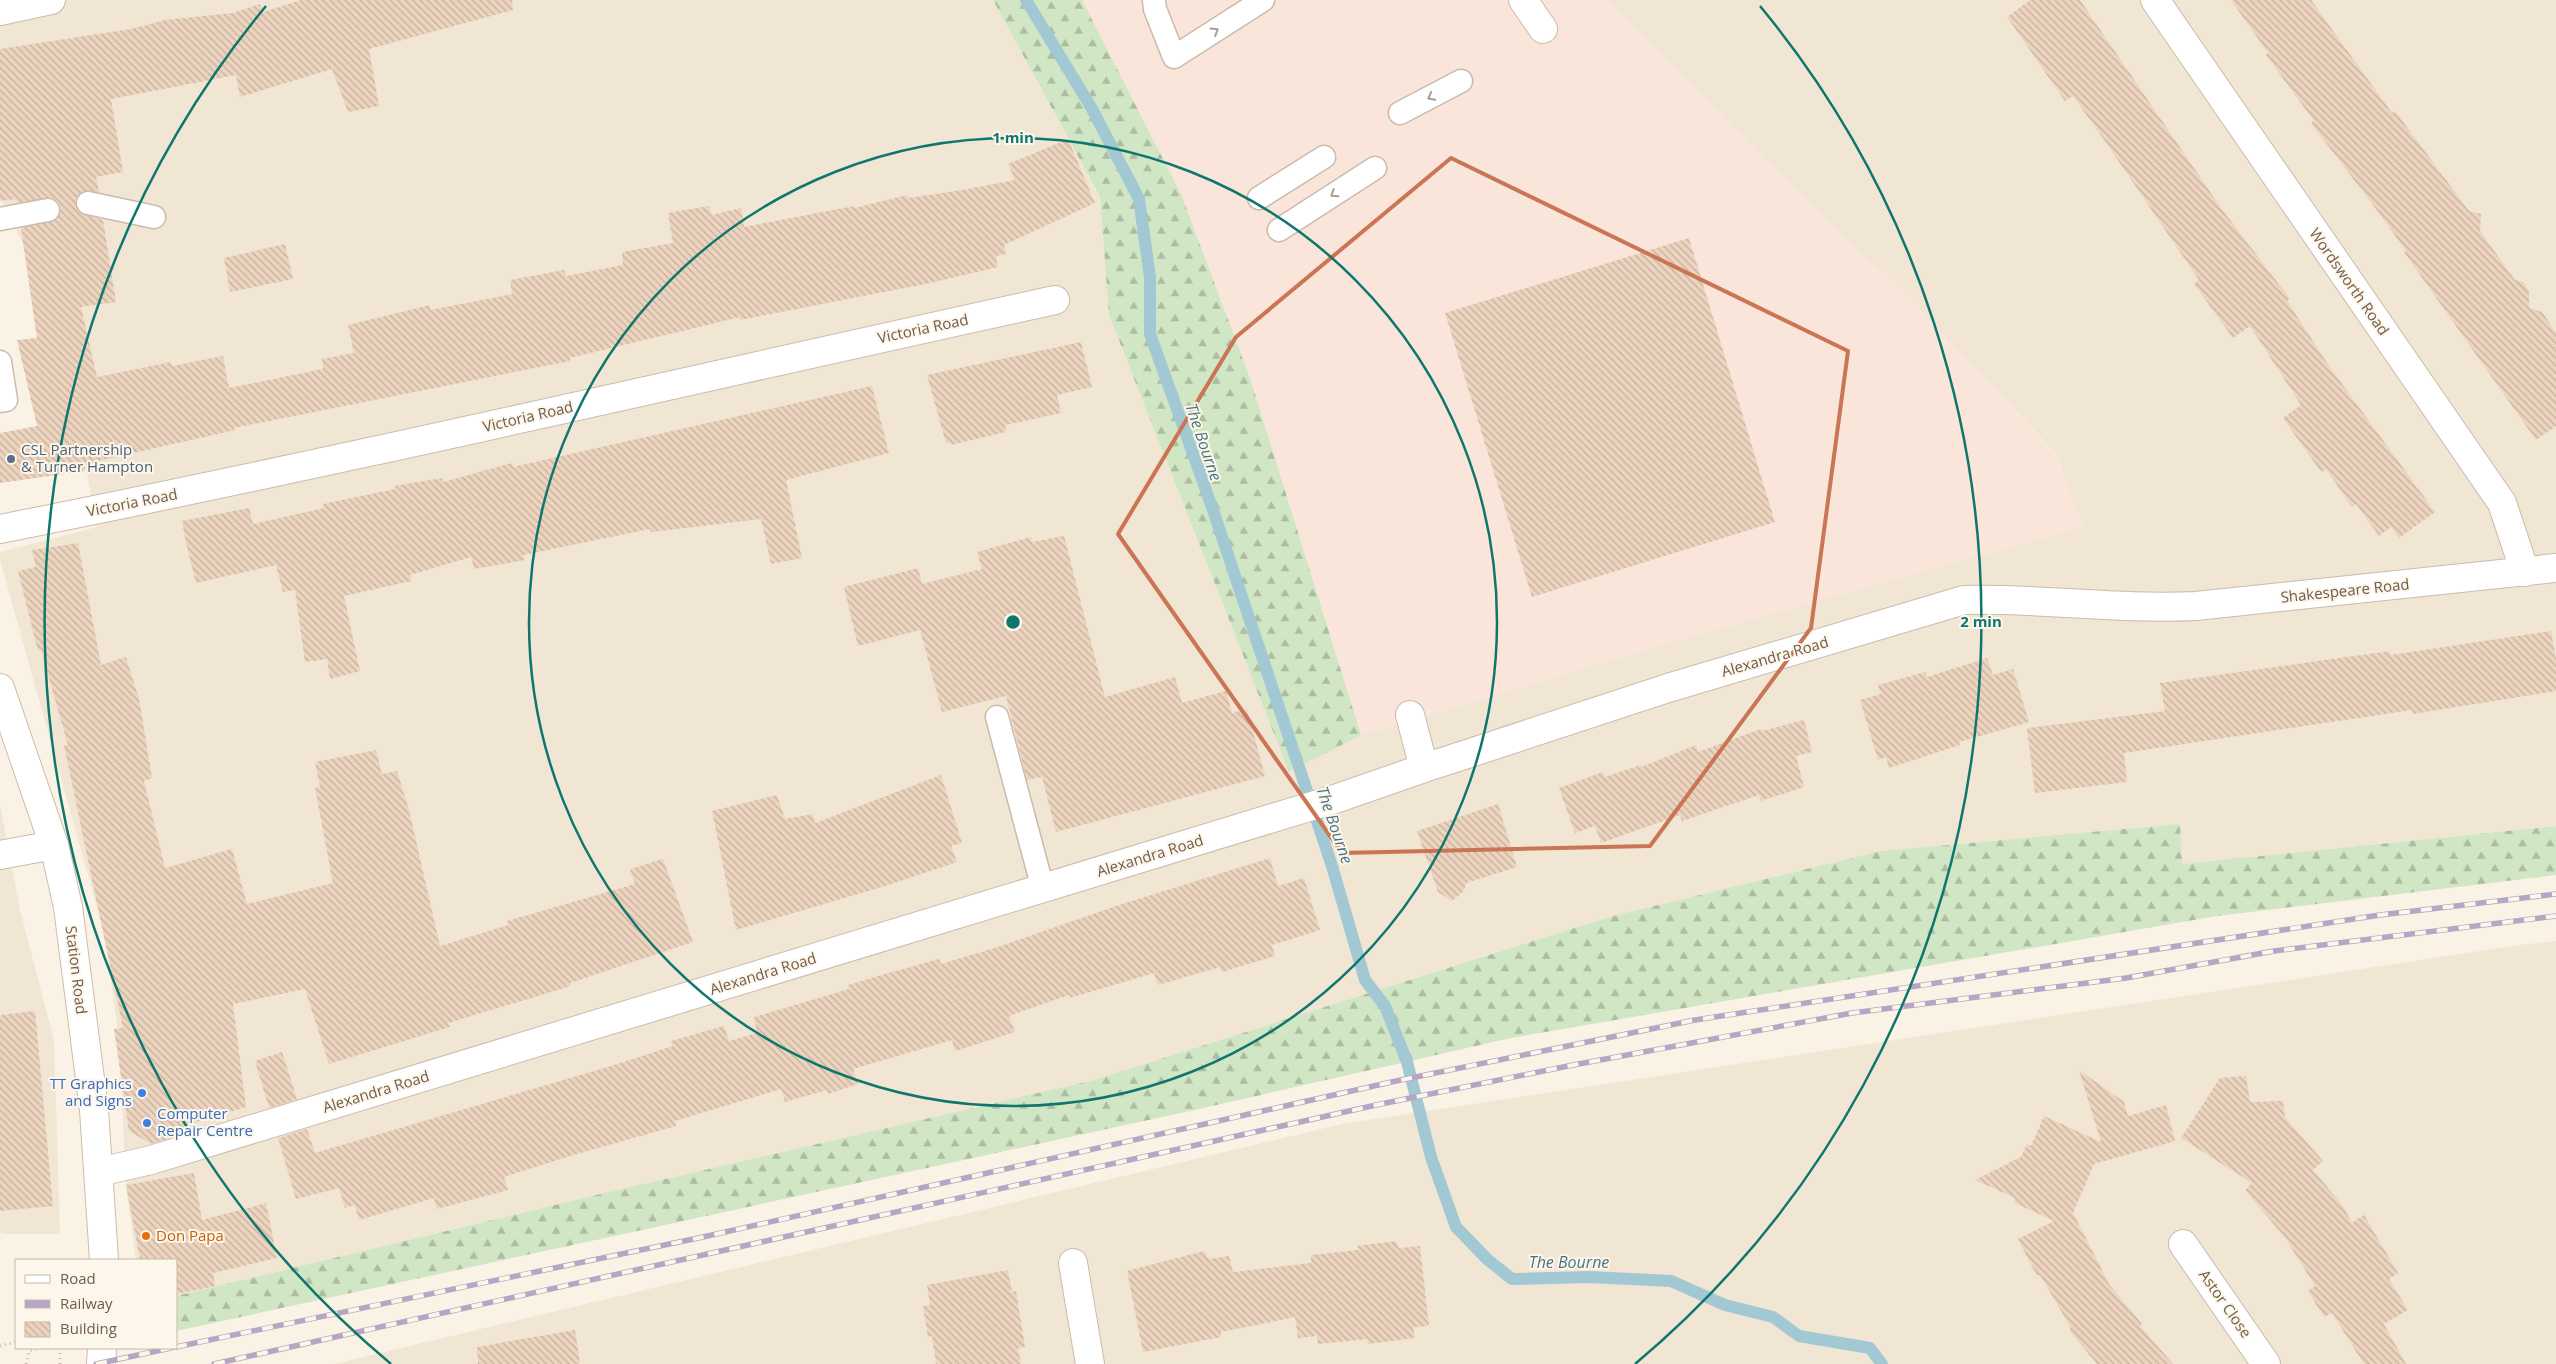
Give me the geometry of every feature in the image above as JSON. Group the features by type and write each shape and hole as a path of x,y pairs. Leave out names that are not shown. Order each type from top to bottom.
{"street":[{"path":"0,11 51,0"},
{"path":"1523,0 1543,29"},
{"name":"Wordsworth Road","path":"2155,0 2502,503 2525,572"},
{"name":"Victoria Road","path":"0,529 176,494 411,443 1054,300"},
{"name":"Shakespeare Road","path":"2134,605 2165,608 2196,606 2556,568"},
{"name":"Alexandra Road","path":"100,1172 161,1157 1283,816 1458,756 1668,688 1964,600 2007,599 2134,605"},
{"name":"Station Road","path":"0,688 54,845 68,907 100,1172 104,1259"},
{"path":"1410,715 1424,768"},
{"path":"0,856 54,845"},
{"name":"Astor Close","path":"2183,1244 2266,1364"},
{"path":"1073,1263 1090,1364"},
{"path":"101,1364 102,1349"}],"lane":[{"path":"1154,0 1155,9 1174,57 1263,0"},
{"path":"1400,113 1461,81"},
{"path":"1259,198 1324,157"},
{"path":"1279,230 1375,168"},
{"path":"88,203 154,217"},
{"path":"0,219 48,210"},
{"path":"0,362 6,400 0,401"},
{"path":"997,717 1043,889"}],"path":[{"path":"0,1346 15,1342"},
{"path":"26,1364 29,1350 34,1349"},
{"path":"60,1349 60,1364"}],"highlighted area":[{"path":"1451,158 1848,351 1811,628 1650,846 1342,853 1118,534 1236,337"}],"shaded area":[{"path":"0,0 993,0 1100,198 1109,315 1289,772 1361,735 1689,637 2082,527 2057,455 1900,289 1835,230 1606,0 2556,0 2556,826 2182,864 2179,824 1881,851 1609,917 1094,1080 592,1196 178,1296 178,1259 136,1259 126,1185 119,1039 105,936 0,560 0,552 97,527 85,464 98,383 86,327 37,338 23,243 1,201"},
{"path":"1082,0 1606,0 1835,230 1900,289 2057,456 2083,527 1689,637 1361,735 1250,378 1181,194"},
{"path":"0,805 20,910 54,1040 60,1234 3,1234 0,1232"},
{"path":"2556,941 2556,1364 334,1364 1342,1124 2519,945"}],"green space":[{"path":"993,0 1082,0 1181,194 1250,378 1361,735 1289,772 1109,315 1100,197"},
{"path":"2180,824 2182,864 2556,826 2556,875 2217,916 1511,1038 1199,1109 178,1331 178,1296 592,1196 1094,1080 1609,917 1881,851"}],"building":[{"path":"301,0 512,0 513,10 369,49 379,106 348,112 332,69 240,97 236,75 111,99 123,172 96,177 99,192 84,191 75,201 80,213 103,220 116,302 81,307 97,377 171,362 172,366 223,356 229,388 323,369 322,359 354,353 348,325 430,305 430,310 512,294 510,280 564,270 566,276 623,265 622,252 673,243 668,213 709,206 712,215 741,208 744,227 854,206 854,208 907,195 908,198 962,190 1015,180 1008,164 1068,139 1095,203 1004,245 1006,254 996,256 998,267 930,283 740,320 740,317 570,358 570,361 234,428 235,430 85,464 85,471 0,483 0,433 37,426 17,340 37,338 21,228 56,220 61,208 58,201 52,198 17,203 16,199 0,201 0,49 131,29 165,20 233,13 260,4 263,12"},
{"path":"2030,0 2080,0 2221,208 2290,299 2287,301 2329,366 2435,512 2399,538 2391,527 2379,536 2356,504 2352,507 2326,469 2321,472 2283,418 2301,405 2250,326 2233,338 2194,284 2199,280 2107,144 2073,96 2065,101 2007,17"},
{"path":"2231,0 2311,0 2392,113 2395,111 2469,211 2481,214 2480,231 2515,280 2523,282 2529,291 2529,308 2542,312 2556,333 2556,426 2536,440 2404,252 2406,251 2311,123 2314,121 2266,55 2268,53"},
{"path":"1689,238 1775,522 1532,597 1445,313"},
{"path":"285,244 293,279 230,292 224,258"},
{"path":"1081,342 1092,387 1057,395 1061,413 1005,425 1006,432 951,445 950,442 946,443 927,375"},
{"path":"872,386 889,453 786,480 802,558 771,564 761,519 651,532 650,529 523,555 525,560 474,569 471,557 410,575 411,581 344,596 360,671 330,679 327,659 305,662 295,590 283,592 276,565 196,583 182,521 249,508 253,524 324,508 323,504 395,489 394,486 442,478 443,482 512,463 513,467"},
{"path":"1064,536 1105,697 1175,677 1182,703 1226,691 1232,713 1247,709 1265,776 1056,832 1042,777 1027,780 1006,696 942,712 920,630 858,646 844,587 918,568 922,584 982,569 977,552 1031,537 1032,542"},
{"path":"78,543 101,665 126,657 139,699 152,778 144,781 165,868 232,849 247,904 333,883 315,788 320,787 315,762 376,750 382,774 397,771 409,810 440,946 508,925 507,921 635,884 630,869 663,859 693,942 570,983 571,986 448,1023 450,1027 329,1064 305,989 233,1004 246,1107 186,1125 187,1133 151,1144 129,1131 114,1029 123,1028 64,745 68,745 41,650 38,651 18,571 36,567 32,550"},
{"path":"2551,631 2556,659 2556,691 2413,714 2412,710 2124,753 2127,782 2035,793 2027,728 2165,711 2160,683 2390,651 2391,655"},
{"path":"1987,658 1993,675 2013,669 2029,722 1959,742 1960,745 1889,768 1886,757 1878,760 1860,700 1881,694 1878,685 1925,672 1927,677"},
{"path":"1804,720 1812,752 1796,756 1804,787 1761,801 1759,795 1682,821 1680,815 1601,843 1595,826 1575,833 1559,788 1603,772 1605,777 1641,765 1641,767 1696,745 1698,752 1761,729 1762,731"},
{"path":"941,775 962,843 951,846 957,862 882,887 736,930 712,811 777,795 785,819 813,814 815,823"},
{"path":"1498,804 1517,867 1466,883 1464,891 1452,901 1438,892 1417,831"},
{"path":"1270,858 1278,886 1304,878 1320,930 1272,945 1275,956 1222,972 1220,967 1158,985 1154,973 1070,998 1069,995 1009,1016 1015,1032 955,1051 952,1040 853,1069 858,1084 828,1094 827,1090 785,1102 781,1089 675,1121 676,1126 504,1177 508,1190 437,1209 434,1198 359,1220 355,1205 345,1208 339,1188 296,1199 278,1138 307,1129 315,1153 611,1066 673,1046 671,1041 724,1026 729,1041 757,1033 754,1017 849,989 848,985 939,959 941,964 998,947 1119,905"},
{"path":"35,1011 53,1206 0,1211 0,1015"},
{"path":"282,1052 297,1099 269,1108 255,1061"},
{"path":"2079,1070 2124,1102 2128,1116 2166,1105 2175,1141 2094,1164 2073,1213 2109,1284 2142,1324 2140,1326 2173,1364 2097,1364 2069,1330 2071,1328 2040,1275 2037,1276 2018,1239 2054,1221 2013,1202 2015,1198 1975,1180 2021,1157 2027,1144 2031,1146 2044,1116 2101,1142"},
{"path":"2246,1076 2250,1102 2283,1101 2285,1117 2323,1161 2313,1170 2343,1206 2352,1223 2364,1215 2398,1273 2389,1279 2408,1310 2384,1324 2406,1364 2364,1364 2332,1313 2324,1317 2308,1291 2315,1286 2286,1239 2245,1190 2252,1183 2181,1138 2220,1078"},
{"path":"194,1173 202,1220 266,1203 277,1258 213,1273 215,1286 178,1294 178,1259 140,1259 126,1185"},
{"path":"1396,1241 1399,1248 1420,1246 1429,1326 1413,1327 1415,1338 1368,1344 1367,1339 1318,1344 1317,1336 1298,1338 1295,1317 1221,1332 1221,1337 1143,1352 1127,1271 1204,1251 1209,1259 1229,1256 1233,1272 1311,1263 1311,1255 1358,1250 1357,1246"},
{"path":"1008,1270 1012,1292 1016,1291 1025,1347 1018,1348 1021,1364 936,1364 932,1336 928,1337 923,1306 930,1305 927,1285"},
{"path":"575,1330 580,1364 478,1364 477,1347"}],"waterway":[{"name":"The Bourne","path":"1026,0 1091,107 1139,199 1150,277 1150,334 1212,507 1332,866 1365,980 1385,1006 1407,1062 1431,1157 1456,1227 1488,1260 1512,1279 1589,1277 1671,1281 1725,1305 1773,1317 1799,1336 1870,1348 1882,1364"}],"railway":[{"path":"178,1347 703,1237 1396,1081 1695,1020 2380,915 2556,894"},
{"path":"214,1364 1376,1105 1568,1066 1852,1013 2126,978 2274,951 2556,916"},
{"path":"96,1364 166,1349"}],"place":[{"name":"CSL Partnership & Turner Hampton","path":"11,459"},
{"name":"TT Graphics and Signs","path":"142,1093"},
{"name":"Computer Repair Centre","path":"147,1123"},
{"name":"Don Papa","path":"146,1236"}]}
